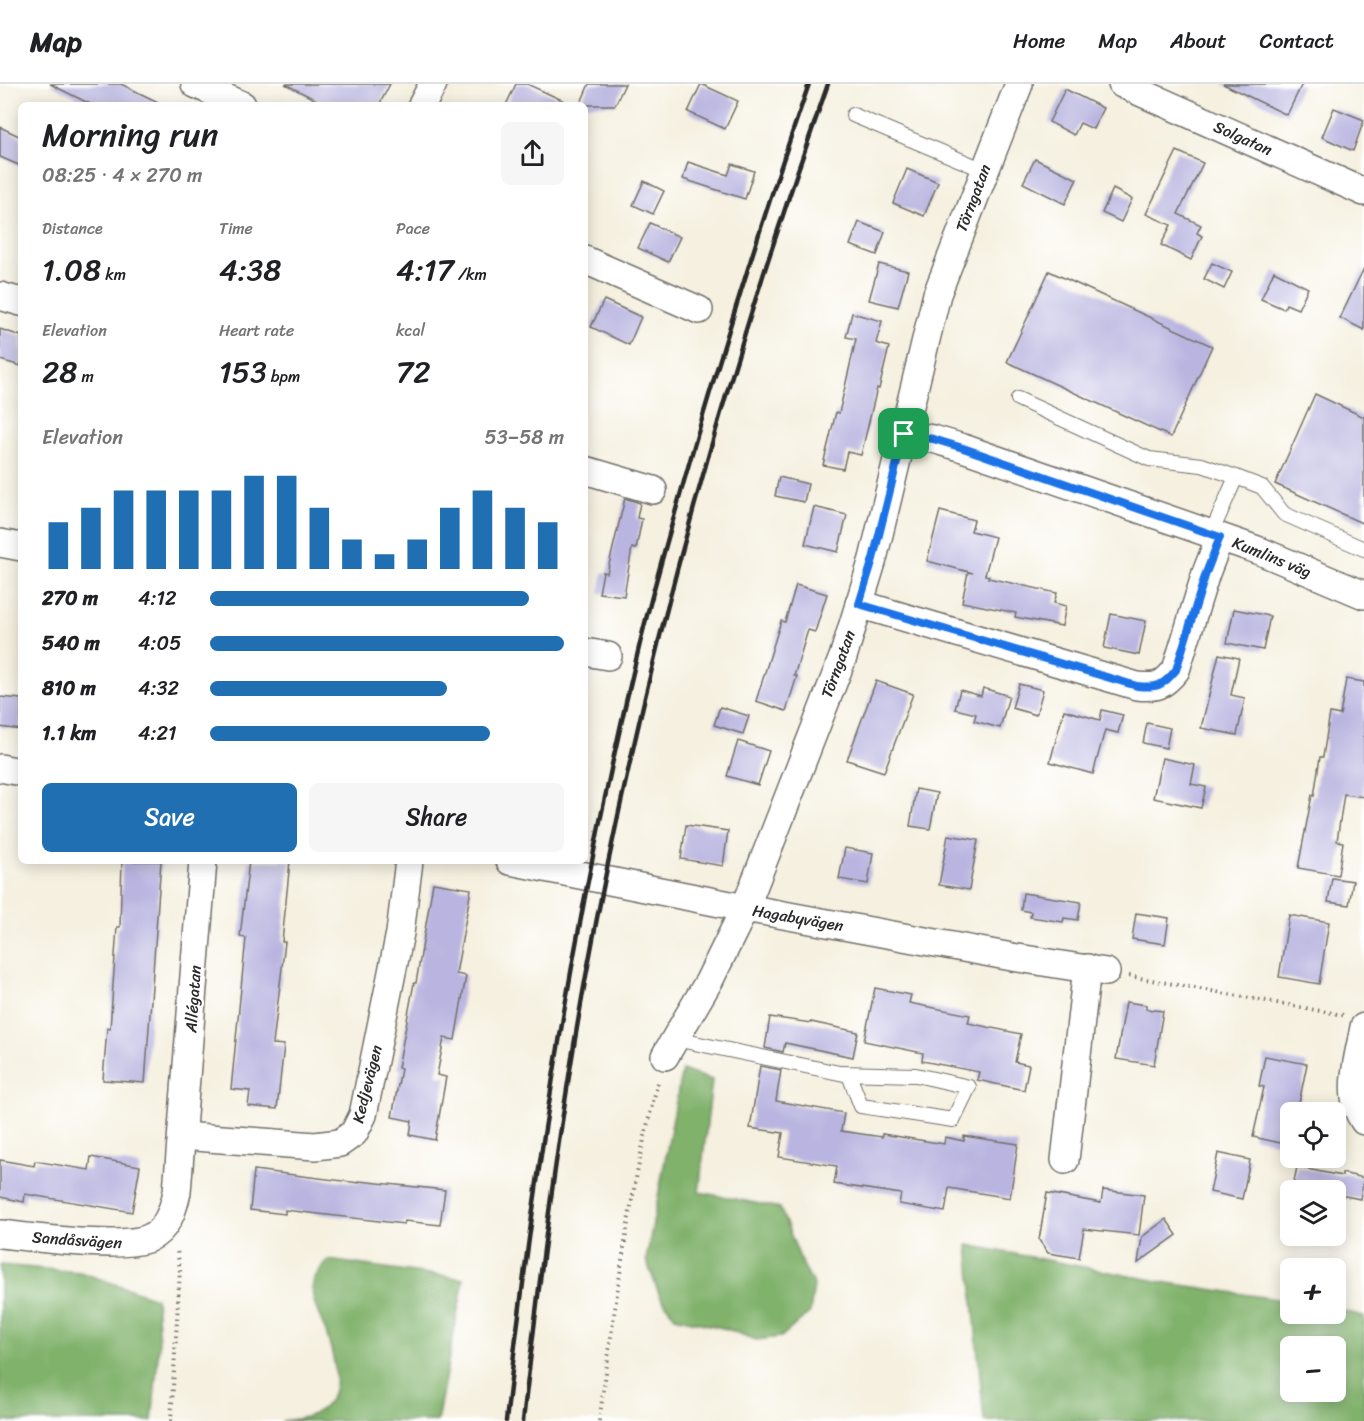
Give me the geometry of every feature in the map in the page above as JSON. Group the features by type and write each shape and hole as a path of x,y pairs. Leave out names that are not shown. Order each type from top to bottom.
{"street":[{"path":"195,84 235,102"},
{"path":"424,102 433,84"},
{"name":"Törngatan","path":"670,1047 709,981 745,908 843,657 873,559 937,294 1019,84"},
{"name":"Solgatan","path":"1122,84 1364,192"},
{"path":"588,261 699,310"},
{"path":"0,296 18,301"},
{"name":"Kumlins väg","path":"904,434 933,439 963,448 1215,535 1260,551 1364,595"},
{"path":"588,471 653,490"},
{"path":"859,604 1137,686 1153,688 1166,682 1176,670 1206,573 1215,535"},
{"path":"0,543 18,546"},
{"path":"0,768 18,771"},
{"name":"Allégatan","path":"182,1136 203,864"},
{"name":"Kedjevägen","path":"182,1136 315,1146 340,1143 354,1133 363,1115 400,933 409,864"},
{"name":"Hagabyvägen","path":"525,864 745,908 1012,957 1096,970"},
{"path":"1065,1160 1096,970"},
{"path":"1358,1022 1354,1101 1364,1121"},
{"name":"Sandåsvägen","path":"0,1234 129,1243 150,1238 165,1225 173,1210 182,1136"}],"lane":[{"path":"853,115 984,170"},
{"path":"1018,399 1149,459 1202,465 1262,487 1284,514 1364,549"},
{"path":"1215,535 1236,477"},
{"path":"670,1047 842,1073 916,1075 969,1087 953,1120 861,1107 849,1075 842,1073"}],"path":[{"path":"1096,970 1358,1022"},
{"path":"599,1421 632,1199 647,1121 670,1047"},
{"path":"171,1421 180,1269 174,1235 173,1210"}],"green space":[{"path":"682,1070 712,1080 699,1192 780,1208 802,1263 814,1285 810,1312 781,1337 756,1340 727,1329 675,1317 660,1296 646,1260"},
{"path":"968,1245 1168,1283 1280,1300 1280,1324 1346,1324 1346,1312 1364,1316 1364,1421 984,1421"},
{"path":"328,1260 464,1279 437,1421 281,1421 309,1416 329,1401 334,1391 336,1380 333,1356 312,1290 315,1277"},
{"path":"0,1265 80,1272 156,1298 159,1344 152,1421 0,1421"}],"building":[{"path":"50,84 121,84 158,102 86,102"},
{"path":"285,84 390,84 381,102 320,102"},
{"path":"516,84 527,84 566,102 507,102"},
{"path":"589,84 625,84 615,105 588,105 588,102 581,102"},
{"path":"701,84 738,101 725,129 688,112"},
{"path":"1223,84 1302,84 1287,115"},
{"path":"1065,89 1103,108 1093,129 1080,123 1074,135 1049,122"},
{"path":"1334,108 1364,120 1353,151 1322,137"},
{"path":"0,127 18,136 18,165 0,157"},
{"path":"1177,151 1203,163 1178,214 1201,225 1197,233 1202,236 1191,260 1161,245 1171,225 1146,214"},
{"path":"1035,159 1077,179 1065,204 1023,183"},
{"path":"688,162 728,175 732,164 754,171 745,199 683,179"},
{"path":"907,169 938,182 924,216 893,203"},
{"path":"644,181 664,191 653,214 633,205"},
{"path":"1113,189 1132,199 1121,222 1102,213"},
{"path":"859,222 885,232 877,255 850,245"},
{"path":"650,223 680,237 668,262 638,248"},
{"path":"1212,263 1232,272 1224,289 1204,279"},
{"path":"879,264 908,271 898,307 869,300"},
{"path":"1364,268 1364,330 1340,318"},
{"path":"1049,271 1212,346 1171,437 1007,362"},
{"path":"1274,271 1308,288 1298,309 1286,304 1284,309 1261,299"},
{"path":"604,300 641,317 629,345 591,327"},
{"path":"852,313 882,321 876,343 889,347 861,455 847,452 843,469 823,465 836,412 839,413 856,339 846,337"},
{"path":"0,329 18,335 18,365 0,360"},
{"path":"1315,394 1364,417 1364,524 1275,484"},
{"path":"779,477 808,484 804,502 775,496"},
{"path":"625,498 640,503 637,518 642,519 636,549 632,548 624,596 599,593 603,572 607,573"},
{"path":"814,507 847,515 838,552 805,544"},
{"path":"940,511 974,520 971,531 995,537 985,575 989,576 988,578 1057,593 1054,603 1066,606 1062,626 1015,617 1016,613 962,602 968,572 973,573 927,561"},
{"path":"796,585 827,594 815,632 808,630 786,711 756,701 781,621 785,622"},
{"path":"1234,609 1270,616 1263,650 1227,643"},
{"path":"1111,614 1146,621 1139,655 1104,648"},
{"path":"1219,654 1239,658 1231,695 1245,698 1237,735 1201,728"},
{"path":"1346,679 1364,682 1364,797 1344,794 1337,841 1343,842 1338,875 1298,868 1320,757 1323,757 1330,713 1340,715"},
{"path":"876,681 913,694 884,772 847,760"},
{"path":"1019,684 1043,690 1036,715 1012,708"},
{"path":"983,688 1009,696 1000,728 974,721 976,714 955,709 960,690 981,696"},
{"path":"0,697 18,699 18,730 0,727"},
{"path":"720,707 749,716 743,734 714,725"},
{"path":"1064,710 1100,720 1102,710 1123,715 1118,733 1105,730 1093,774 1050,762"},
{"path":"1147,723 1170,728 1166,748 1143,743"},
{"path":"738,741 769,751 758,785 727,776"},
{"path":"1162,758 1195,765 1191,784 1206,787 1201,808 1153,798"},
{"path":"916,789 937,793 930,829 910,826"},
{"path":"686,825 728,831 723,866 681,859"},
{"path":"948,835 978,840 969,890 939,885"},
{"path":"845,848 873,853 868,884 839,879"},
{"path":"122,864 161,864 145,1083 103,1080 107,1028 110,1029 117,927 120,927"},
{"path":"249,864 290,864 282,942 285,942 273,1044 284,1045 277,1109 248,1106 250,1091 231,1089 246,938 240,937"},
{"path":"1332,878 1353,881 1349,905 1328,902"},
{"path":"433,883 471,889 456,974 466,976 455,1040 444,1038 437,1075 446,1077 435,1140 410,1135 412,1121 392,1117 401,1069 398,1068 414,983 416,983"},
{"path":"1023,893 1081,902 1078,920 1064,918 1063,922 1030,917 1031,912 1021,910"},
{"path":"1136,913 1169,918 1165,944 1132,939"},
{"path":"1289,915 1329,922 1319,984 1279,977"},
{"path":"875,988 911,995 909,1003 970,1015 968,1023 1021,1034 1015,1062 1029,1065 1024,1090 977,1080 979,1072 922,1061 923,1053 864,1041"},
{"path":"1126,1002 1146,1005 1146,1009 1163,1011 1154,1065 1116,1059"},
{"path":"770,1017 811,1022 858,1032 853,1057 785,1043 783,1052 765,1048"},
{"path":"1265,1056 1307,1064 1299,1102 1280,1102 1280,1143 1253,1137 1264,1087 1259,1086"},
{"path":"760,1066 781,1070 776,1101 844,1113 841,1131 882,1137 882,1134 944,1144 945,1137 964,1141 964,1136 1018,1144 1010,1198 949,1188 945,1212 899,1204 901,1194 834,1184 837,1166 779,1157 783,1133 750,1128"},
{"path":"1218,1153 1250,1160 1242,1199 1210,1192"},
{"path":"91,1157 140,1166 132,1212 25,1194 24,1202 0,1197 0,1160 34,1166 35,1161 89,1170"},
{"path":"1297,1168 1364,1178 1360,1199 1346,1196 1346,1180 1294,1180"},
{"path":"254,1170 359,1183 359,1181 445,1190 440,1225 405,1221 404,1224 285,1210 285,1214 250,1210"},
{"path":"1103,1190 1144,1195 1139,1235 1084,1229 1079,1258 1048,1253 1039,1240 1047,1193 1101,1203"},
{"path":"1166,1219 1177,1235 1138,1263 1142,1237"}],"railway":[{"path":"506,1421 531,1224 561,1028 618,736 647,615 694,446 749,264 809,84"},
{"path":"523,1421 543,1254 567,1087 608,862 633,749 689,525 720,414 754,303 828,84"}],"route":[{"path":"904,434 933,439 963,448 1220,537 1206,573 1176,670 1166,682 1153,688 1137,686 859,604 873,559 904,434"}]}
